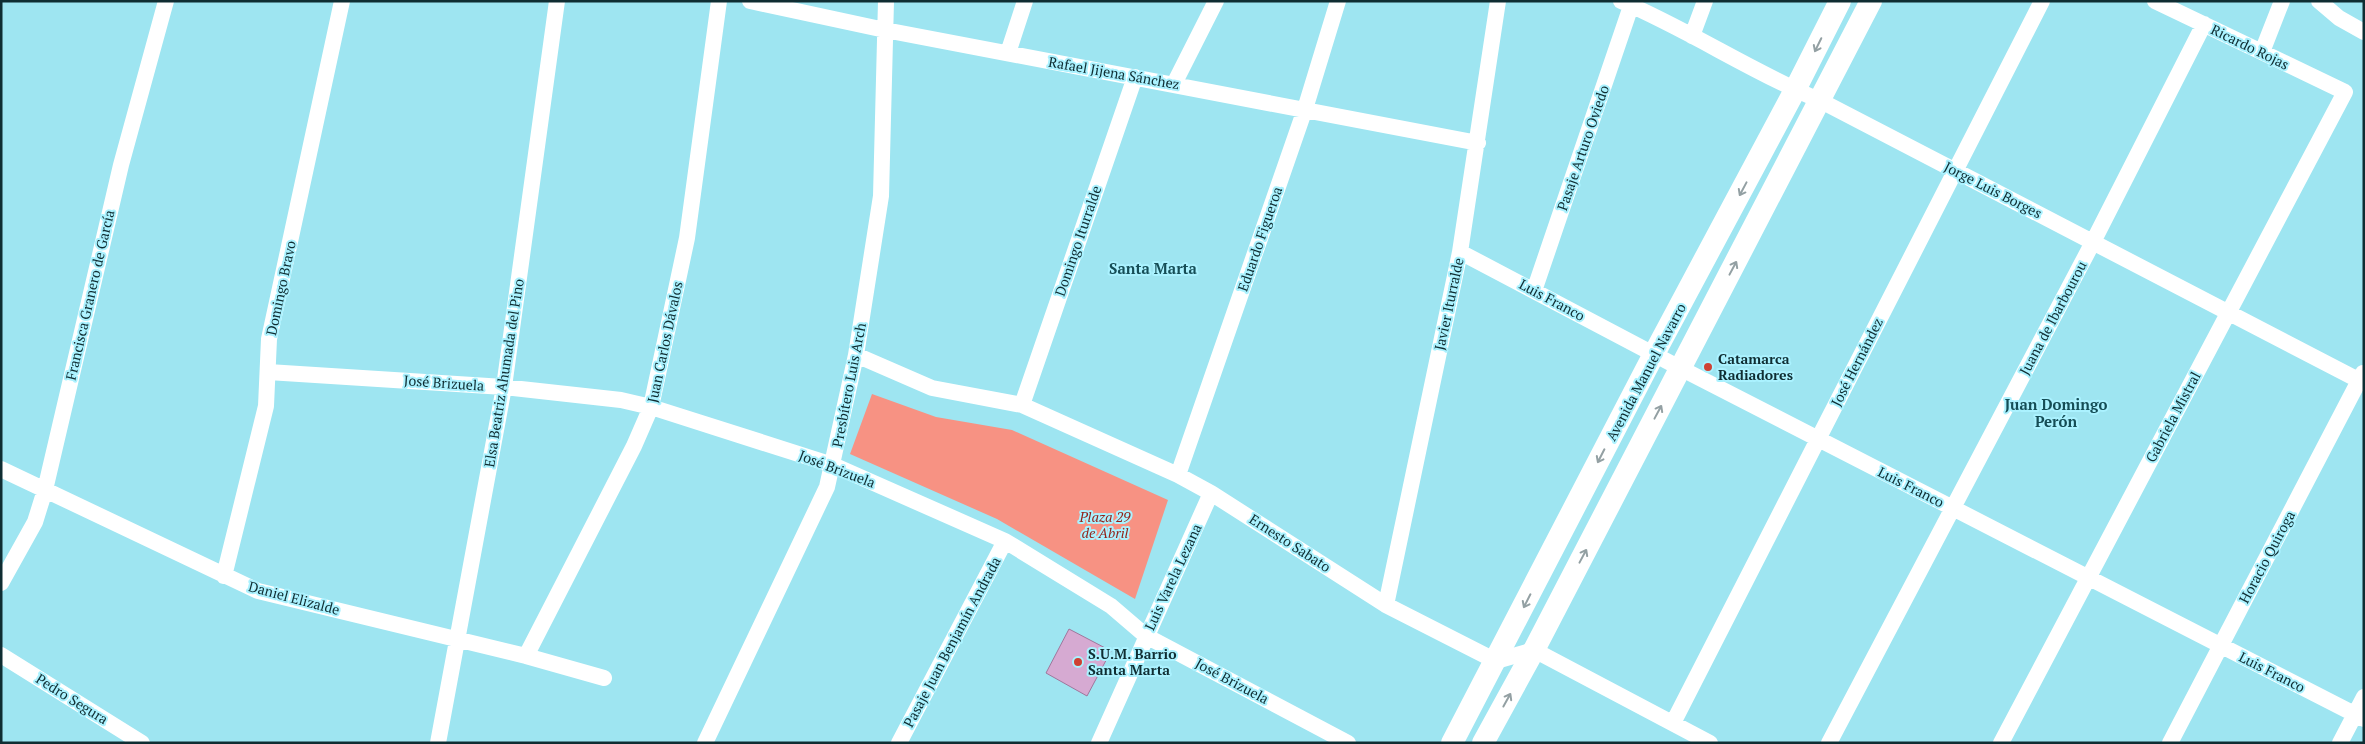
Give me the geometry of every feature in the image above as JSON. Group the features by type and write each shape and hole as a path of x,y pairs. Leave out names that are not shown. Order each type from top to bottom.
{"main road":[{"name":"Avenida Manuel Navarro","path":"1452,743 1654,354 1796,90 1840,1"},
{"name":"Avenida Manuel Navarro","path":"1483,743 1534,650 1821,101 1871,1"}],"street":[{"name":"Francisca Granero de García","path":"1,583 35,522 45,490 121,165 166,1"},
{"name":"Domingo Bravo","path":"224,576 266,406 269,339 342,1"},
{"name":"Elsa Beatriz Ahumada del Pino","path":"438,743 459,639 504,387 557,1"},
{"name":"Juan Carlos Dávalos","path":"526,656 634,446 651,407 687,238 720,1"},
{"name":"Rafael Jijena Sánchez","path":"750,1 885,30 1478,143"},
{"name":"Presbítero Luis Arch","path":"706,743 827,487 833,465 856,355 881,196 886,1"},
{"path":"1008,53 1024,1"},
{"path":"1174,84 1216,1"},
{"name":"Eduardo Figueroa","path":"1178,475 1305,109 1338,1"},
{"name":"Javier Iturralde","path":"1386,605 1460,252 1498,1"},
{"path":"1692,36 1705,1"},
{"name":"José Hernández","path":"1673,723 2042,1"},
{"name":"Ricardo Rojas","path":"2155,1 2345,92"},
{"path":"2262,52 2282,1"},
{"path":"2319,1 2339,18 2364,32"},
{"name":"Jorge Luis Borges","path":"1626,4 1821,101 2228,312 2362,378"},
{"name":"Pasaje Arturo Oviedo","path":"1534,291 1626,4"},
{"name":"Juana de Ibarbourou","path":"1829,743 1954,509 2204,24"},
{"name":"Domingo Iturralde","path":"1022,405 1135,77"},
{"name":"Gabriela Mistral","path":"2001,743 2345,92"},
{"name":"Luis Franco","path":"1460,252 1680,368 2359,717"},
{"name":"Ernesto Sabato","path":"856,355 932,388 1022,405 1178,475 1211,493 1386,605 1496,661"},
{"name":"José Brizuela","path":"268,372 504,387 621,400 651,407 833,465 1004,541 1110,606 1146,636 1348,743"},
{"name":"Horacio Quiroga","path":"2170,743 2362,378"},
{"name":"Daniel Elizalde","path":"1,469 258,591 459,639 604,678"},
{"name":"Luis Varela Lezana","path":"1099,743 1211,493"},
{"name":"Pasaje Juan Benjamín Andrada","path":"899,743 1004,541"},
{"path":"1496,661 1534,650 1710,743"},
{"name":"Pedro Segura","path":"1,655 142,743"},
{"path":"2340,743 2359,717 2364,697"}],"green space":[{"name":"Plaza 29 de Abril","path":"872,394 936,417 1012,430 1168,500 1135,599 997,519 850,454"}],"building":[{"name":"S.U.M. Barrio Santa Marta","path":"1069,629 1111,651 1087,696 1046,673"}],"place":[{"name":"Catamarca Radiadores","path":"1708,367"},
{"name":"S.U.M. Barrio Santa Marta","path":"1078,662"}],"district":[{"name":"Santa Marta","path":"1153,269"},
{"name":"Juan Domingo Perón","path":"2056,414"}]}
